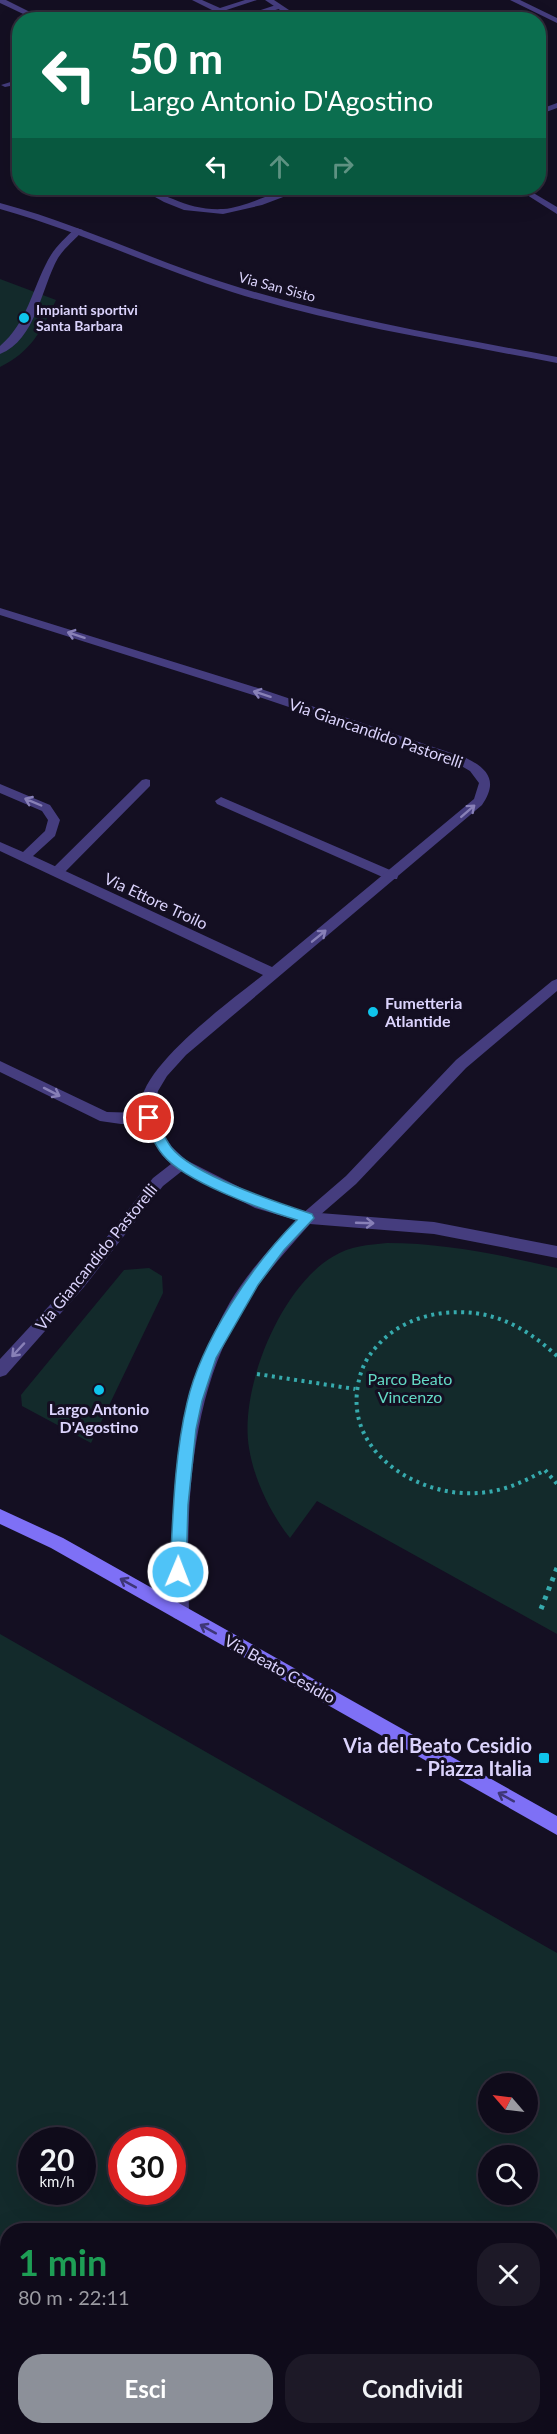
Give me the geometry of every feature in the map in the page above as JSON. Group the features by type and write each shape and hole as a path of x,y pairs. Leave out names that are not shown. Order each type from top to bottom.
{"main road":[{"name":"Via Beato Cesidio","path":"0,1517 57,1544 180,1612 557,1826"}],"street":[{"path":"0,0 26,12"},
{"path":"196,0 219,10"},
{"path":"212,12 254,0"},
{"path":"269,0 288,12"},
{"path":"514,0 539,12"},
{"path":"259,12 279,6"},
{"path":"5,85 12,83"},
{"path":"159,195 197,211 223,214 236,212 283,195"},
{"path":"531,195 557,211"},
{"name":"Via San Sisto","path":"0,206 79,230 179,270 264,298 557,360"},
{"path":"0,351 19,334 56,250 79,230"},
{"name":"Via Giancandido Pastorelli","path":"0,611 257,692 462,762 477,769 485,779 482,797 392,876 170,1062 148,1099 149,1118"},
{"path":"57,872 146,783"},
{"path":"0,788 46,808 54,820 51,833 25,857"},
{"path":"220,801 392,876"},
{"name":"Via Ettore Troilo","path":"0,846 274,974"},
{"path":"180,1612 179,1526 194,1401 209,1357 242,1299 279,1246 351,1180 461,1064 557,984"},
{"path":"0,1066 105,1117 149,1118 166,1151 181,1164 260,1204 307,1218 434,1228 557,1252"},
{"name":"Via Giancandido Pastorelli","path":"0,1370 79,1283 158,1182 181,1164"}],"path":[{"path":"557,1356 536,1336 510,1321 482,1312 452,1311 424,1316 398,1327 377,1344 362,1365 355,1389 357,1417 369,1444 391,1468 420,1485 453,1494 488,1494 520,1485 545,1470 557,1484"},
{"path":"257,1374 355,1389"},
{"path":"541,1609 557,1568"}],"green space":[{"name":"Impianti sportivi Santa Barbara","path":"0,279 56,300 46,321 28,347 0,367"},
{"name":"Parco Beato Vincenzo","path":"387,1243 452,1247 557,1268 557,1634 317,1501 290,1538 264,1495 251,1460 248,1424 251,1397 258,1369 281,1314 297,1290 315,1270 334,1256 346,1250"},
{"path":"149,1268 162,1276 163,1293 91,1443 22,1406 21,1395 124,1270"},
{"path":"0,1634 557,1953 557,2223 0,2223"}],"place":[{"name":"Impianti sportivi Santa Barbara","path":"24,318"},
{"name":"Fumetteria Atlantide","path":"373,1012"},
{"name":"Largo Antonio D'Agostino","path":"99,1390"},
{"name":"Via del Beato Cesidio - Piazza Italia","path":"544,1758"}],"route":[{"path":"149,1118 166,1151 181,1164 260,1204 307,1218 279,1246 253,1281 209,1357 194,1401 189,1429 181,1505 178,1572"}]}
